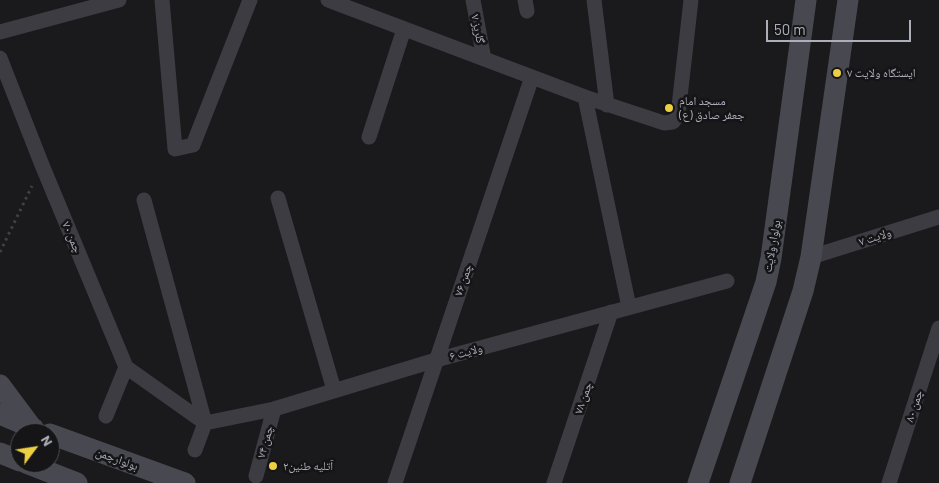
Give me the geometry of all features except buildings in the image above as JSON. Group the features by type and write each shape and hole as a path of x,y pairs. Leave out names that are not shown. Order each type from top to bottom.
{"main road":[{"name":"بولوار ولایت","path":"698,483 766,282 772,258 806,0"},
{"path":"740,483 803,291 812,257 848,0"},
{"path":"0,384 35,423"},
{"name":"بولوارچمن","path":"0,414 22,423"},
{"name":"بولوارچمن","path":"60,438 185,483"},
{"path":"52,473 77,483"}],"street":[{"path":"0,32 119,0"},
{"path":"162,0 175,149 192,145 250,0"},
{"path":"328,0 585,97 664,123 673,122 678,116 691,0"},
{"name":"گلریز ۷","path":"473,0 484,59"},
{"path":"594,0 607,105"},
{"path":"369,136 404,29"},
{"name":"چمن ۷۰","path":"0,58 126,368"},
{"name":"چمن ۷۶","path":"395,483 532,77"},
{"path":"585,97 629,307"},
{"path":"278,198 334,390"},
{"path":"144,200 205,423 195,450"},
{"name":"ولایت ۷","path":"812,257 939,217"},
{"name":"ولایت ۶","path":"205,423 274,408 436,360 727,281"},
{"name":"چمن ۷۸","path":"554,483 612,312"},
{"name":"چمن ۸۰","path":"889,483 939,328"},
{"path":"106,416 126,368 205,423"},
{"name":"چمن ۷۴","path":"256,476 274,408"}],"path":[{"path":"0,252 42,165"}],"place":[{"name":"ایستگاه ولایت ۷","path":"837,73"},
{"name":"مسجد امام جعفر صادق (ع)","path":"669,108"},
{"name":"آتلیه طنین۲","path":"273,466"}]}
